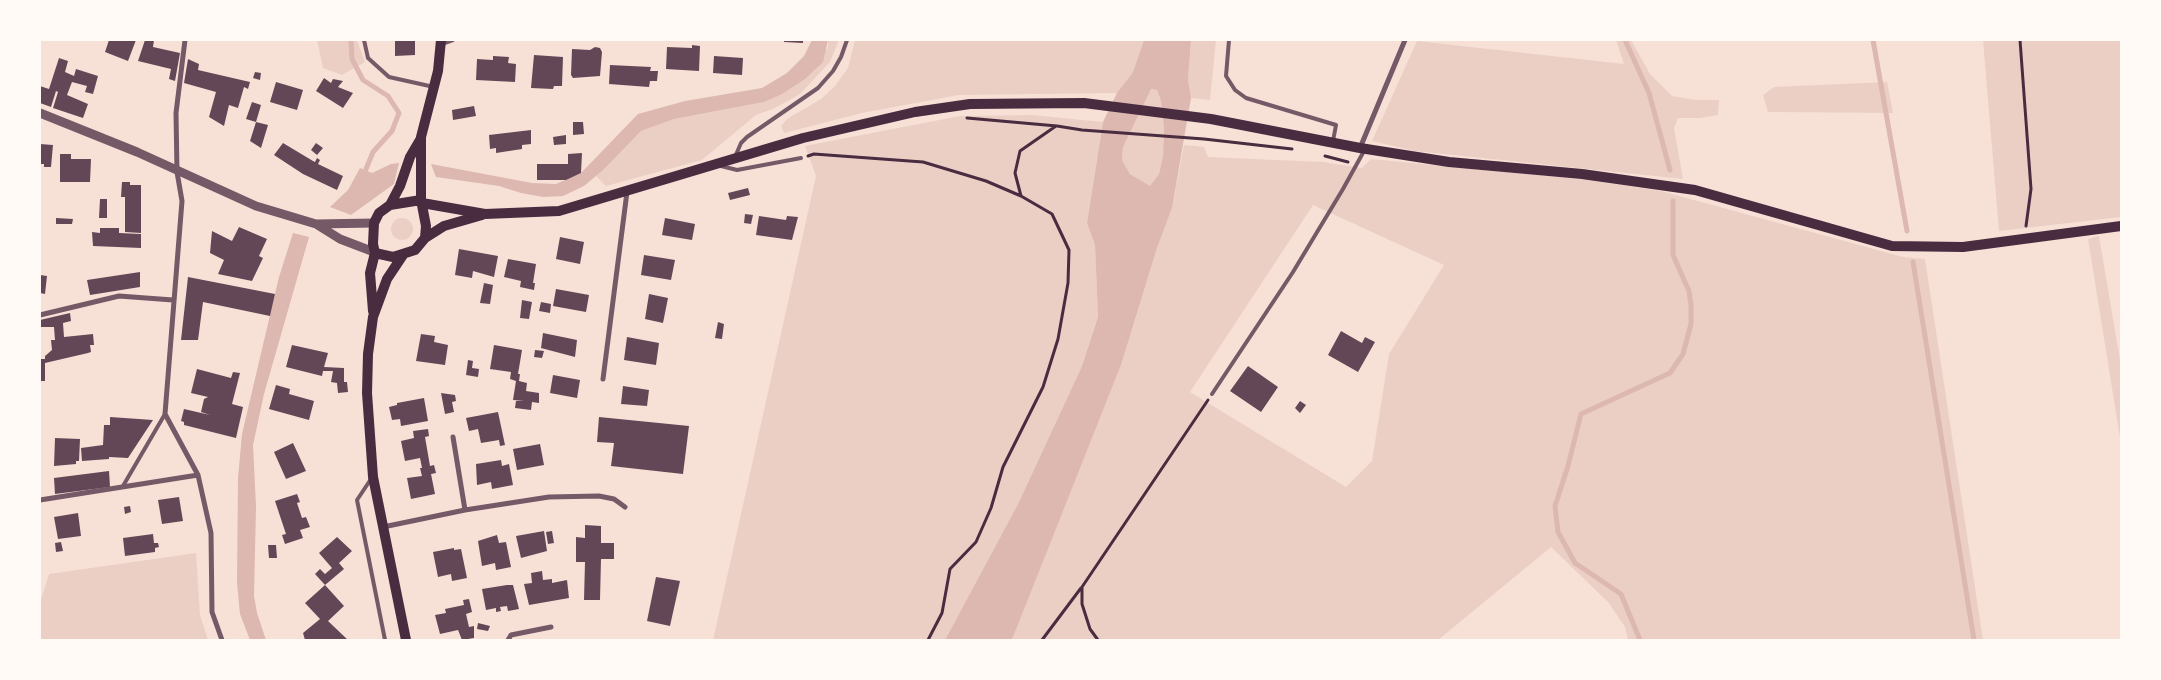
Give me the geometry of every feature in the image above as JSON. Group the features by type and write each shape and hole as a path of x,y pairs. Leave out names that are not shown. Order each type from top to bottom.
{"main road":[{"path":"406,640 373,477 368,384 368,354 373,317 370,273 375,253 374,222 379,213 390,205 400,186 410,157 421,137 435,87 441,42"},
{"path":"390,205 422,202 485,214 559,211 803,138 915,112 970,104 1084,104 1211,119 1362,149 1449,162 1582,174 1695,190 1892,246 1964,247 2121,226"},
{"path":"421,137 422,202 426,226 425,238"},
{"path":"375,253 393,257 402,255 416,250 425,238 444,226 485,214"},
{"path":"373,317 387,279 402,255"}],"street":[{"path":"185,40 176,113 177,172 182,200 165,414 198,475 211,533 212,612 222,640"},
{"path":"441,42 452,40"},
{"path":"1362,149 1405,40"},
{"path":"40,113 137,152 177,172 256,206 316,224 340,239 375,253"},
{"path":"604,379 627,192"},
{"path":"316,224 374,222"},
{"path":"40,315 119,296 173,300"},
{"path":"453,437 465,510"},
{"path":"40,500 198,475"},
{"path":"382,527 465,510 559,496 599,496 614,499 625,506"},
{"path":"508,640 511,635 552,627"}],"lane":[{"path":"364,40 368,58 389,77 435,87"},
{"path":"735,157 741,143 747,137 818,88 833,71 841,57 847,40"},
{"path":"1229,40 1226,76 1235,90 1246,98 1336,125 1333,143"},
{"path":"1212,394 1293,272 1343,189 1362,149"},
{"path":"714,165 737,170 800,158"},
{"path":"123,486 165,414"},
{"path":"373,477 357,500 385,640"}],"path":[{"path":"2020,40 2031,189 2024,239"},
{"path":"960,118 1204,139 1298,150"},
{"path":"1021,196 1015,173 1020,151 1056,126"},
{"path":"1317,153 1355,165"},
{"path":"800,158 814,154 923,162 986,181 1021,196 1052,214 1069,250 1068,283 1058,339 1044,387 1003,468 991,508 976,542 950,570 942,613 928,640"},
{"path":"1042,640 1082,587 1212,394"},
{"path":"1082,587 1082,604 1090,629 1098,640"}],"shaded area":[{"path":"317,40 357,40 365,62 342,75 323,68"},
{"path":"812,40 828,40 823,62 805,79 782,94 764,102 674,119 641,131 603,170 584,186 563,196 543,197 499,186 436,177 431,164 532,183 556,184 581,173 638,114 685,101 762,88 787,73 804,56"},
{"path":"828,40 839,40 830,62 800,94 775,108 756,115 702,160 606,186 596,176 641,131 674,119 764,102 828,48"},
{"path":"855,40 1144,40 1133,72 1117,93 959,95 862,113 784,133 781,126 787,119 821,99 835,86 848,68"},
{"path":"1144,40 1191,40 1188,79 1191,98 1172,208 1157,248 1121,365 1013,637 1011,640 945,640 1018,504 1082,366 1098,317 1095,245 1087,223 1103,122 1117,93 1133,72","holes":["1151,89 1157,90 1161,101 1164,128 1163,156 1159,174 1150,186 1130,174 1122,160 1123,147"]},
{"path":"1191,40 1216,40 1210,100 1191,98 1188,79"},
{"path":"1616,40 1631,40 1650,74 1672,96 1696,100 1719,100 1718,115 1700,118 1678,118 1674,128 1683,179 1415,151 1372,141 1417,41 1624,64"},
{"path":"1983,40 2121,40 2121,217 1999,231"},
{"path":"1887,82 1893,113 1768,112 1763,95 1774,87"},
{"path":"1151,89 1157,90 1161,101 1164,128 1163,156 1159,174 1150,187 1130,174 1122,160 1123,146"},
{"path":"1032,115 1103,122 1087,223 1095,245 1098,317 1082,366 1018,504 945,640 713,640 816,176 805,146 960,116"},
{"path":"1184,145 1204,147 1208,157 1323,162 1362,168 1371,159 1589,180 1661,191 1903,257 1925,259 1983,640 1628,640 1625,627 1608,602 1551,547 1438,640 1011,640 1121,365 1157,248 1172,208","holes":["1313,205 1444,265 1389,354 1372,461 1346,487 1190,392"]},
{"path":"399,163 394,184 351,215 330,207 348,190 360,168 372,173 391,164"},
{"path":"398,218 406,218 413,225 413,233 406,240 398,240 391,233 391,225"},
{"path":"293,233 309,237 264,394 253,445 256,506 254,596 257,613 266,640 250,640 240,614 237,583 238,478 242,434 279,277"},
{"path":"2099,236 2121,366 2121,444 2088,239"},
{"path":"196,553 200,615 208,640 40,640 40,603 49,574"}],"building":[{"path":"109,40 136,40 128,61 105,52"},
{"path":"145,40 154,40 153,47 180,53 175,81 169,79 171,69 138,61"},
{"path":"395,40 415,40 415,55 395,56"},
{"path":"784,40 803,40 803,43 784,42"},
{"path":"692,45 700,46 699,71 666,69 667,47 692,48"},
{"path":"595,47 600,48 602,52 600,76 573,78 571,75 572,49 590,50"},
{"path":"534,55 563,57 562,86 554,86 553,89 531,88"},
{"path":"493,56 509,57 508,63 516,64 515,82 476,80 477,59 493,60"},
{"path":"714,56 743,58 742,75 713,73"},
{"path":"59,58 68,61 65,72 74,76 76,69 98,76 93,94 85,92 87,86 72,82 67,95 88,104 83,118 53,108 58,92 56,91 51,107 40,103 40,86 49,89"},
{"path":"188,59 199,64 198,70 250,82 248,89 244,87 238,108 229,105 224,126 209,117 216,92 184,83"},
{"path":"610,65 651,67 650,71 658,71 657,81 650,81 649,87 609,84"},
{"path":"255,72 261,73 260,80 253,78"},
{"path":"324,78 331,83 333,79 343,81 338,87 353,93 343,108 316,91"},
{"path":"276,82 303,90 297,110 270,102"},
{"path":"252,102 261,105 256,122 246,119"},
{"path":"474,106 476,116 453,120 452,110"},
{"path":"256,122 268,125 261,148 250,141"},
{"path":"573,122 583,122 584,134 573,135"},
{"path":"531,130 531,144 522,145 522,149 496,153 496,148 490,149 489,135"},
{"path":"566,135 566,144 554,145 553,137"},
{"path":"283,143 315,162 317,158 320,160 318,164 343,176 337,190 303,174 274,155"},
{"path":"316,143 323,148 317,155 311,150"},
{"path":"40,144 53,145 51,167 44,167 44,164 40,164"},
{"path":"582,153 581,173 566,180 537,180 537,164 568,164 568,154"},
{"path":"60,154 71,154 71,159 91,159 90,182 60,182"},
{"path":"122,182 130,182 130,185 141,185 141,233 125,232 125,197 121,197"},
{"path":"748,188 750,195 730,200 728,193"},
{"path":"100,199 107,199 107,218 99,218"},
{"path":"745,214 753,215 751,224 744,223"},
{"path":"759,216 786,220 787,216 798,217 792,240 756,235"},
{"path":"56,218 73,219 72,224 56,224"},
{"path":"665,218 695,224 692,240 662,235"},
{"path":"239,227 267,239 259,256 263,258 252,281 218,274 224,260 210,253 212,231 232,241"},
{"path":"100,228 119,228 119,233 141,234 141,248 93,246 92,232 100,233"},
{"path":"560,237 584,242 580,264 556,259"},
{"path":"459,249 498,256 494,277 473,271 472,278 455,275"},
{"path":"644,255 675,260 671,280 641,275"},
{"path":"508,259 536,264 533,283 535,283 534,290 520,287 521,281 504,277"},
{"path":"140,272 140,287 90,295 87,280"},
{"path":"40,275 47,276 45,294 40,293"},
{"path":"188,277 275,294 270,316 203,302 198,340 181,340"},
{"path":"484,283 493,285 490,304 480,303"},
{"path":"556,289 589,295 586,312 553,306"},
{"path":"649,294 668,298 663,323 645,319"},
{"path":"522,300 532,302 529,319 520,318"},
{"path":"541,302 551,304 550,313 539,311"},
{"path":"70,313 71,321 63,323 64,337 93,334 94,345 90,345 91,352 45,363 45,381 40,381 40,359 45,359 45,356 52,350 51,340 55,340 54,327 40,327 40,320"},
{"path":"718,322 724,324 722,339 715,338"},
{"path":"1341,331 1362,343 1365,337 1375,342 1358,372 1328,355"},
{"path":"543,333 577,340 575,357 541,348"},
{"path":"421,334 435,336 434,342 448,345 445,365 416,361"},
{"path":"627,337 659,343 656,365 624,360"},
{"path":"292,345 328,353 324,367 344,368 344,382 347,382 348,392 338,393 337,383 331,382 333,371 323,371 322,376 286,367"},
{"path":"494,345 522,350 518,374 520,374 519,381 527,383 526,391 539,393 539,403 532,402 531,410 515,408 516,401 524,401 513,400 516,381 510,379 511,372 490,369"},
{"path":"535,350 544,351 542,358 534,357"},
{"path":"468,360 473,361 472,368 479,369 478,377 466,375"},
{"path":"1248,366 1278,387 1261,412 1230,391"},
{"path":"197,369 231,378 233,372 240,373 232,404 243,407 236,438 184,425 184,422 181,421 184,409 210,415 201,412 204,399 208,397 191,393"},
{"path":"553,375 580,380 577,398 550,393"},
{"path":"276,385 290,389 289,394 314,401 309,420 269,409"},
{"path":"623,386 649,390 647,406 621,404"},
{"path":"441,393 455,395 456,401 452,402 454,412 445,414"},
{"path":"424,398 428,421 401,426 400,419 392,420 389,407 397,405 397,403"},
{"path":"1300,401 1306,405 1300,413 1295,408"},
{"path":"498,412 505,445 500,446 499,440 481,443 478,429 469,431 466,418"},
{"path":"110,417 153,420 128,458 109,457 109,459 82,461 81,448 103,445 104,425 110,425"},
{"path":"599,417 689,426 683,474 611,466 614,443 597,442"},
{"path":"428,429 429,436 425,437 430,466 434,465 436,473 431,474 435,494 411,499 407,478 422,476 420,468 422,468 420,458 405,461 401,441 414,438 413,431"},
{"path":"55,438 80,439 79,461 76,461 76,464 54,466"},
{"path":"293,443 306,471 286,479 274,452"},
{"path":"540,444 544,465 517,470 513,449"},
{"path":"501,460 502,466 509,464 513,485 492,489 491,482 477,485 476,464"},
{"path":"109,471 110,487 55,494 54,478"},
{"path":"297,494 300,502 297,503 302,518 306,517 310,527 300,530 303,538 285,544 282,535 286,534 275,501"},
{"path":"179,497 183,521 162,524 158,500"},
{"path":"130,506 131,512 125,514 124,507"},
{"path":"78,513 81,536 58,539 54,517"},
{"path":"585,525 601,526 601,543 614,543 614,559 601,559 600,600 584,600 585,562 576,562 576,537 585,538"},
{"path":"544,531 547,551 521,558 516,536"},
{"path":"552,531 554,543 548,544 546,532"},
{"path":"153,534 154,543 158,543 159,547 155,548 155,552 125,556 123,538"},
{"path":"497,535 499,543 506,542 511,567 496,570 495,563 482,566 478,541"},
{"path":"337,537 352,551 339,563 344,569 325,585 315,574 320,569 325,574 332,568 319,553"},
{"path":"61,542 63,551 56,552 55,543"},
{"path":"268,545 276,545 277,558 269,558"},
{"path":"454,548 454,550 461,549 467,578 452,581 451,574 438,577 433,552"},
{"path":"542,571 543,580 552,579 552,583 567,580 569,598 529,605 524,584 532,583 531,573"},
{"path":"656,577 680,581 670,626 647,621"},
{"path":"325,585 344,606 328,621 348,640 305,640 303,633 320,619 305,603"},
{"path":"513,585 519,609 508,611 507,606 500,607 501,611 496,612 496,608 486,610 482,589"},
{"path":"469,599 472,612 466,614 469,627 474,626 474,638 462,640 458,630 440,634 435,615 446,613 445,609 464,605 463,600"},
{"path":"478,623 490,626 488,631 477,629"}],"waterway":[{"path":"351,40 352,59 363,80 388,96 399,113 392,131 373,152 364,174"},
{"path":"1625,40 1649,93 1670,170"},
{"path":"1873,40 1907,231"},
{"path":"1640,640 1621,594 1575,563 1558,532 1555,506 1568,466 1581,414 1670,373 1683,354 1691,324 1691,305 1689,291 1673,255 1673,201"},
{"path":"1913,262 1974,640"}]}
